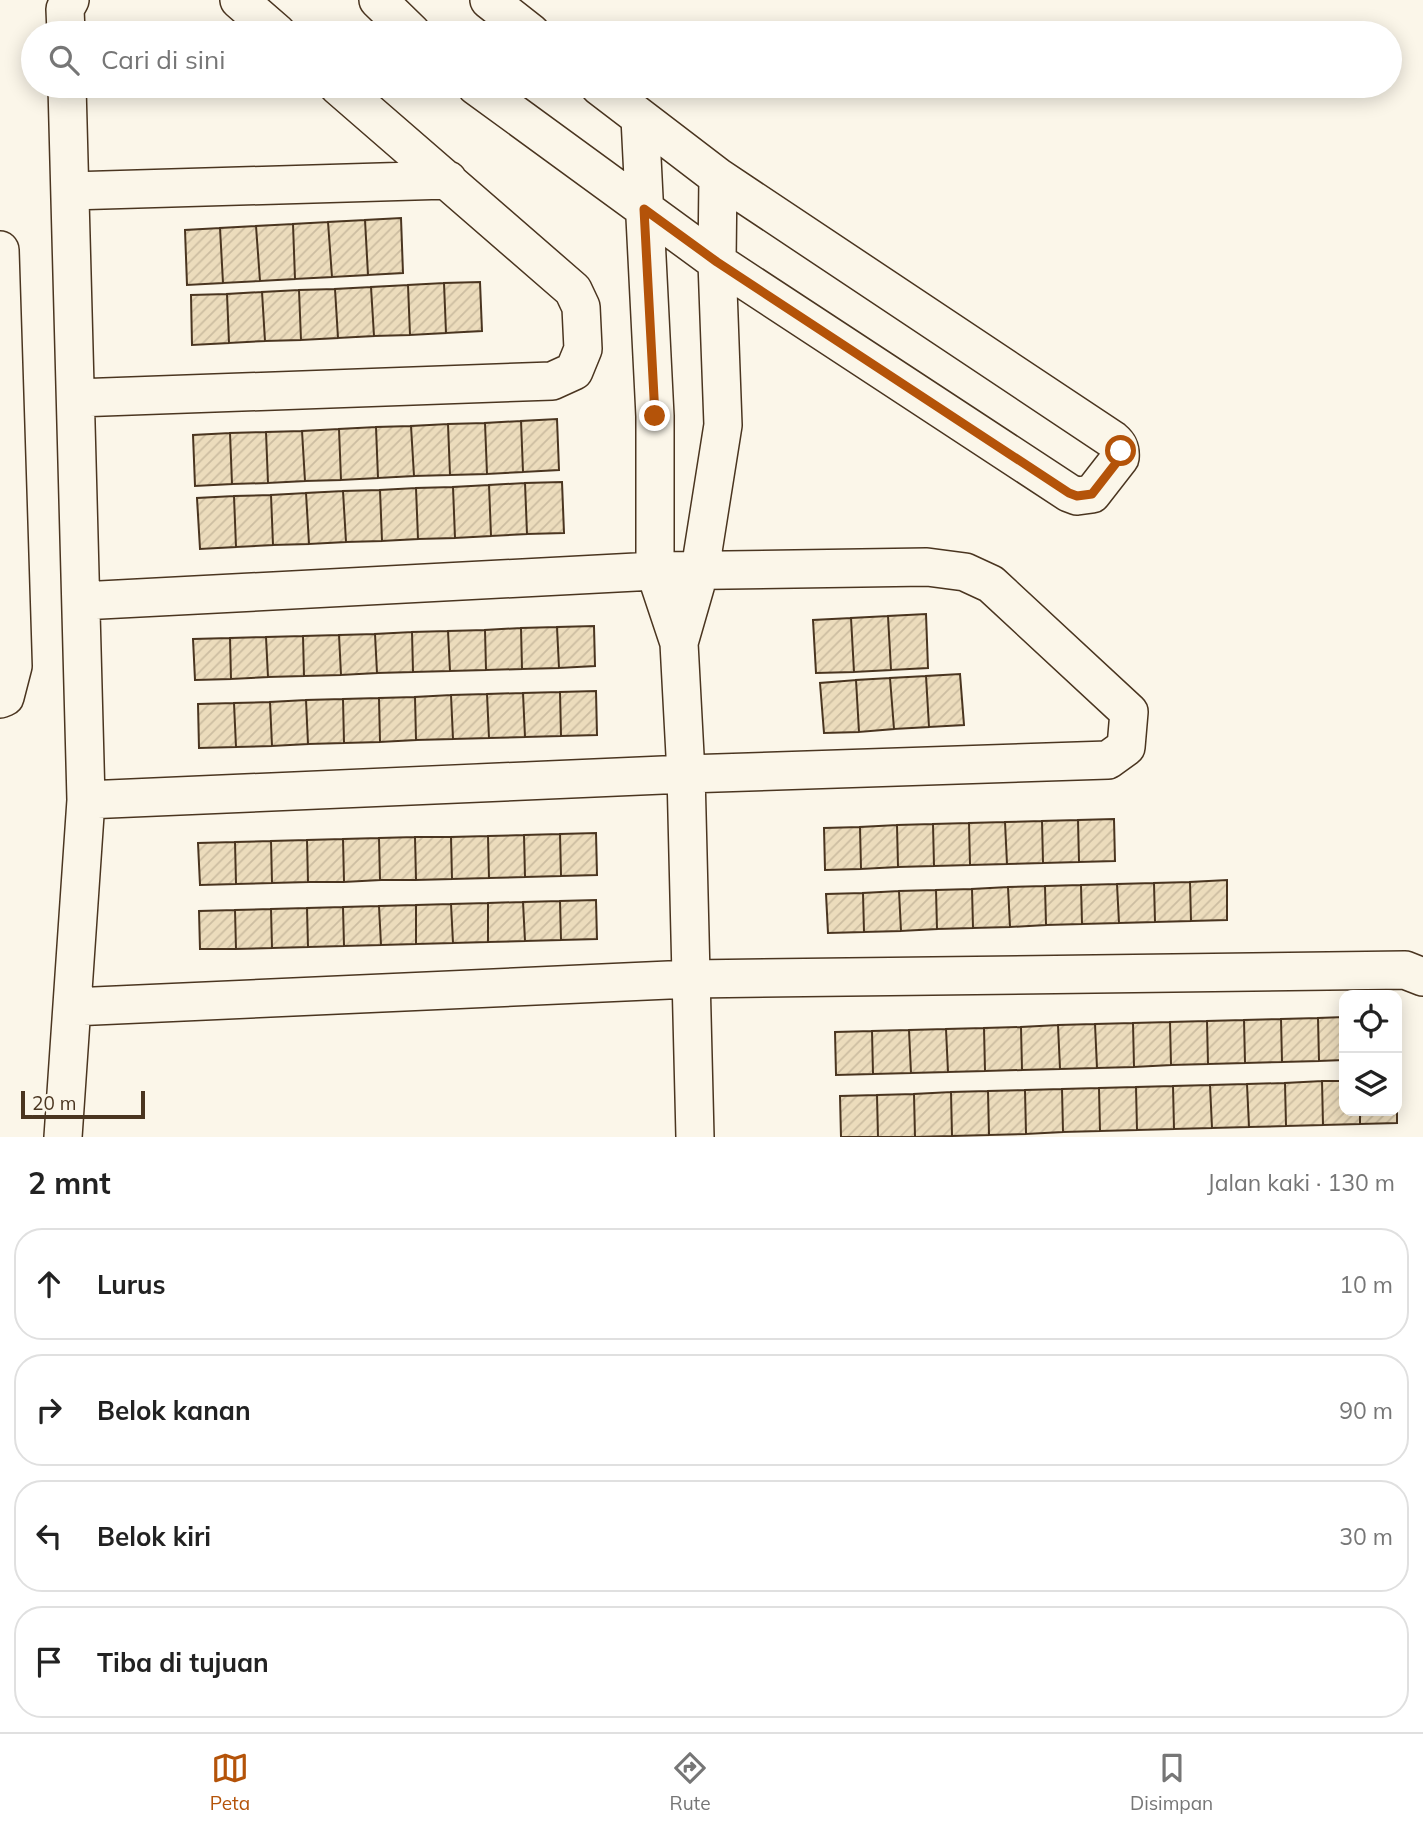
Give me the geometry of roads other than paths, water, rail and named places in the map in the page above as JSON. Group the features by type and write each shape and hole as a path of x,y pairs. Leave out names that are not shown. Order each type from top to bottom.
{"street":[{"path":"66,21 65,9 70,0"},
{"path":"239,0 263,21"},
{"path":"378,0 400,21"},
{"path":"488,0 515,21"},
{"path":"63,1137 86,800 67,98"},
{"path":"76,398 552,381 574,371 583,349 581,307 573,290 352,98"},
{"path":"492,98 717,262 1069,493 1077,496 1092,494 1120,458 1118,444 718,177 614,98"},
{"path":"640,118 655,416 655,571 679,643 695,1137"},
{"path":"679,643 700,570 723,425 717,262 718,177"},
{"path":"70,191 448,180"},
{"path":"0,250 3,478 13,666 5,697 0,699"},
{"path":"81,601 655,571 927,567 965,572 991,584 1129,712 1125,747 1108,760 685,774 86,800"},
{"path":"72,1007 691,979 1405,970 1423,977"}]}
